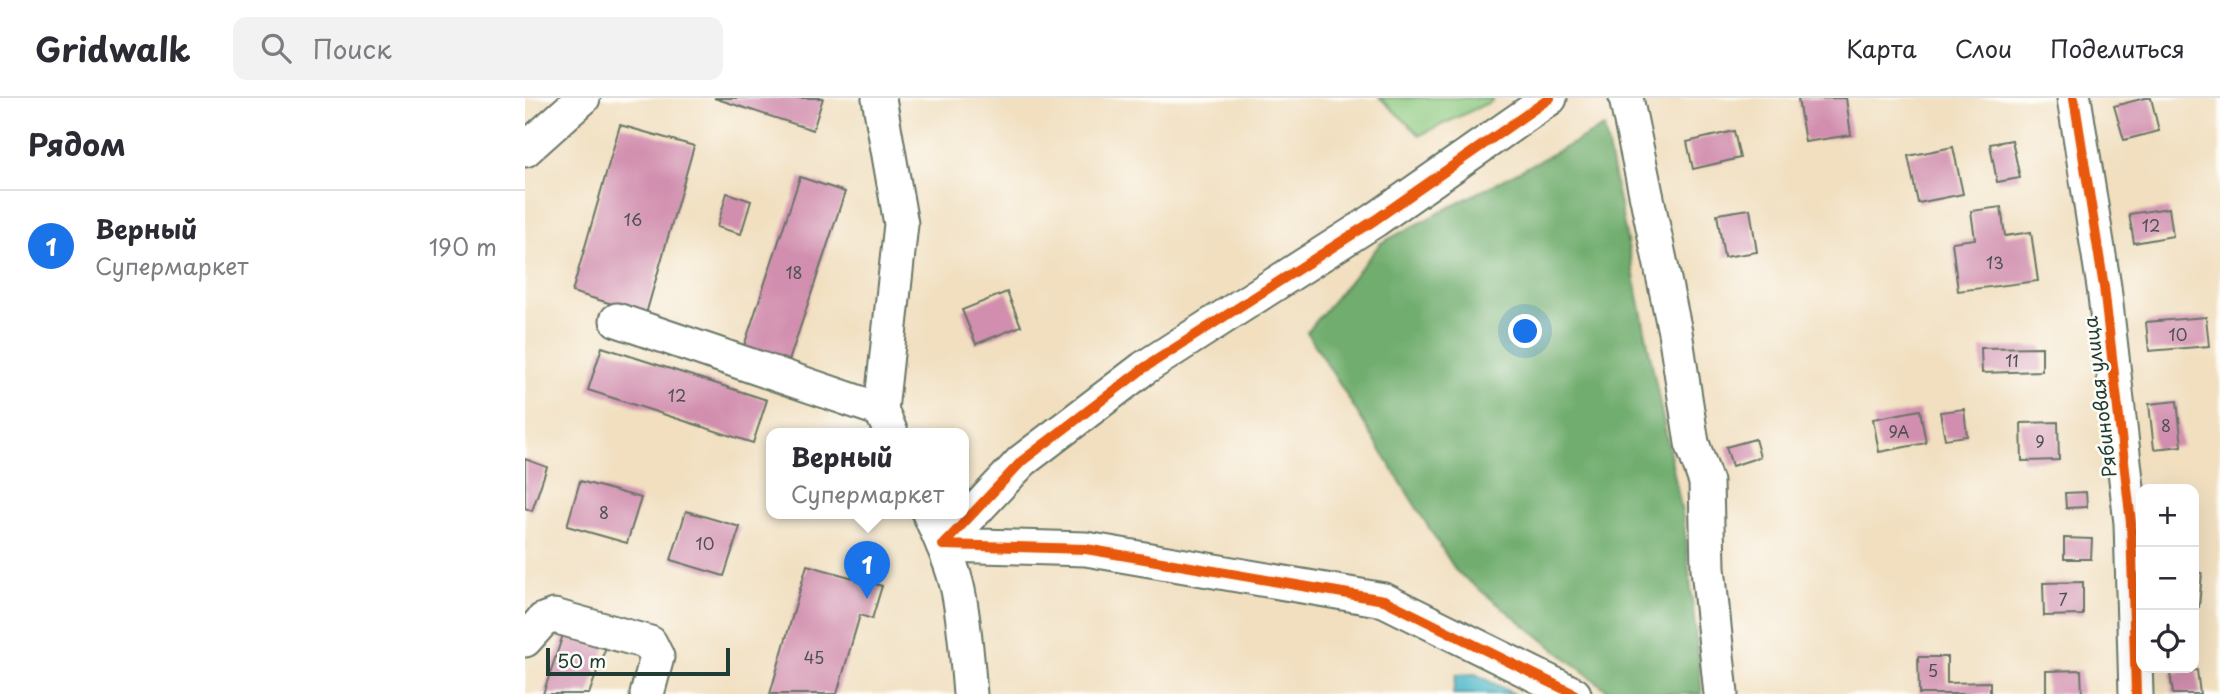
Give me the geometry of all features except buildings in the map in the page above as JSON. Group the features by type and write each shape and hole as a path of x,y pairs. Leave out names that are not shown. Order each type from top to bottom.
{"street":[{"path":"525,150 583,98"},
{"path":"617,320 886,421 901,224 879,98"},
{"path":"969,517 1022,461 1144,368 1375,220 1550,98"},
{"path":"1626,98 1675,332 1692,443 1706,482 1708,568 1721,694"},
{"name":"Рябиновая улица","path":"2074,98 2104,287 2131,523 2136,694"},
{"path":"932,519 943,545 960,600 970,694"},
{"path":"943,545 967,519"},
{"path":"943,545 1086,549 1384,600 1574,694"},
{"path":"525,640 543,620 554,616 650,643 657,657 647,694"}],"green space":[{"path":"1380,98 1491,98 1492,101 1420,135"},
{"path":"1604,127 1684,523 1702,694 1612,694 1456,571 1307,332 1381,243"}],"water":[{"path":"1475,674 1514,694 1453,694 1456,675"}],"cycle path":[{"path":"969,517 1022,461 1144,368 1375,220 1550,98"},
{"path":"2074,98 2104,287 2131,523 2136,694"},
{"path":"967,519 943,545 1086,549 1384,600 1574,694"}],"place":[{"name":"Верный","path":"867,599"}]}
